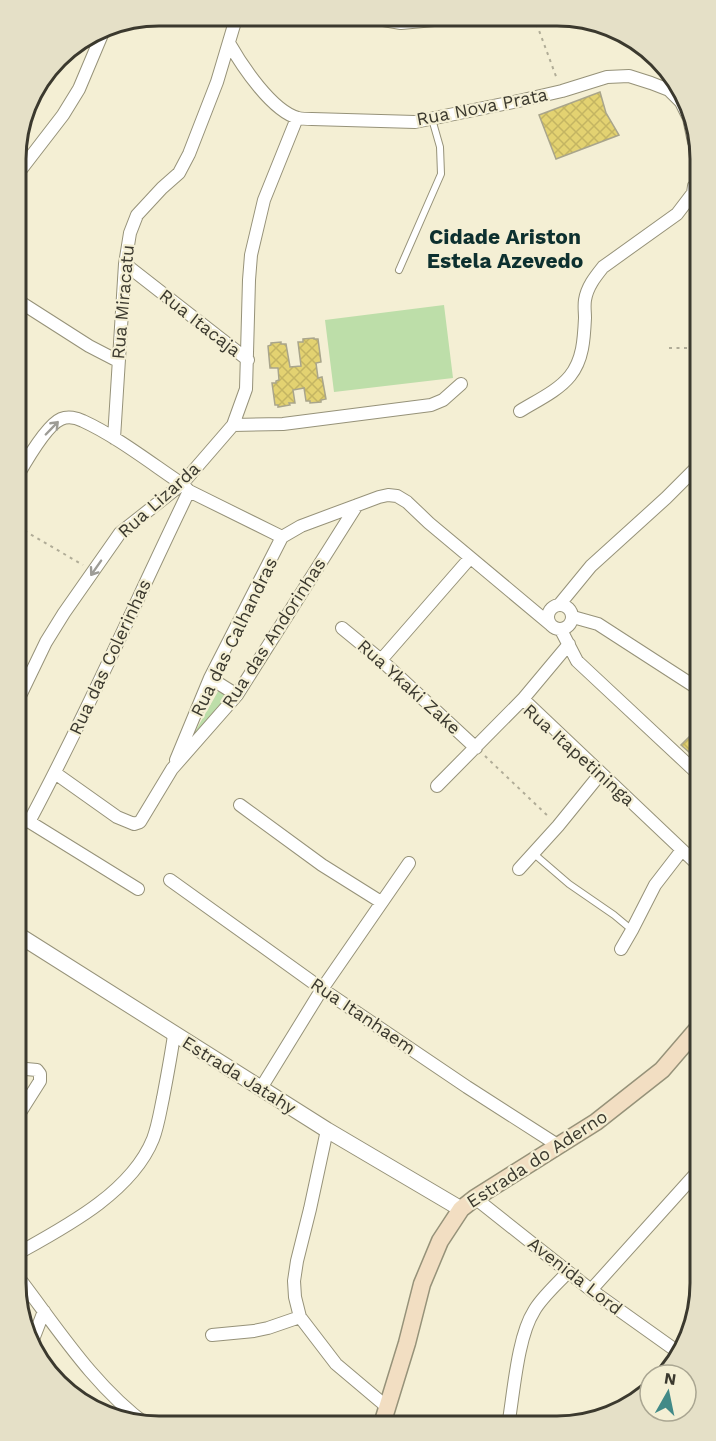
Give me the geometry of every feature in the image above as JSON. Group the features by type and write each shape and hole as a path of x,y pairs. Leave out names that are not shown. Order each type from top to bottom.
{"main road":[{"name":"Estrada do Aderno","path":"385,1414 422,1284 441,1241 461,1209 596,1122 662,1070 690,1037"}],"street":[{"name":"Rua Miracatu","path":"114,438 125,264 130,233 138,215 179,173 189,154 210,101 234,26"},
{"path":"26,164 63,115 79,89 100,40"},
{"name":"Rua Nova Prata","path":"229,43 244,68 280,109 297,117 312,119 415,122 562,91 607,77 629,76 651,82 669,90 674,95"},
{"name":"Rua Lizarda","path":"26,683 46,642 64,613 120,533 186,487 233,426 246,389 251,255 264,200 297,117"},
{"path":"520,411 569,378 578,364 583,345 585,300 594,278 603,267 677,214 690,198"},
{"name":"Rua Itacaja","path":"125,264 248,360"},
{"path":"26,306 118,361"},
{"path":"233,426 283,424 431,405 443,400 461,384"},
{"path":"26,462 54,424 62,419 70,418 82,421 114,438 186,487 282,537 301,526 379,497 397,496 556,627 576,661 690,767"},
{"path":"559,605 570,609 573,617 571,624 565,629 549,622 548,614 552,608 559,605 591,566 690,474"},
{"name":"Rua das Colerinhas","path":"26,816 55,773 111,658 186,487"},
{"name":"Rua das Andorinhas","path":"55,773 117,817 134,824 140,822 172,770 237,695 357,505"},
{"name":"Rua das Calhandras","path":"172,770 210,678 282,537"},
{"path":"381,660 470,558"},
{"path":"573,617 598,624 690,683"},
{"name":"Rua Ykaki Zake","path":"342,628 381,660 476,748"},
{"path":"523,699 568,645"},
{"path":"210,678 237,695"},
{"name":"Rua Itapetininga","path":"437,786 523,699 690,858"},
{"path":"519,869 601,773"},
{"path":"240,805 322,865 381,902"},
{"path":"26,820 138,889"},
{"path":"621,948 655,885 682,850"},
{"path":"261,1088 322,989 409,863"},
{"name":"Rua Itanhaem","path":"170,880 322,989 559,1146"},
{"name":"Estrada Jatahy","path":"26,940 327,1130 461,1209"},
{"path":"26,1249 88,1212 136,1167 154,1137 174,1035"},
{"path":"26,1069 37,1070 40,1076 40,1081 26,1103"},
{"path":"327,1130 297,1261 294,1281 295,1297 300,1317 336,1364 385,1414"},
{"path":"591,1290 690,1180"},
{"name":"Avenida Lord","path":"475,1198 591,1290 673,1349"},
{"path":"510,1416 526,1327 534,1310 568,1272"},
{"path":"26,1287 99,1382 131,1412"},
{"path":"36,1332 44,1311"},
{"path":"212,1335 254,1331 300,1317"}],"lane":[{"path":"399,270 441,174 440,147 432,119"},
{"path":"534,853 569,884 632,930"}],"path":[{"path":"537,26 562,91"},
{"path":"669,348 690,348"},
{"path":"26,532 94,571"},
{"path":"476,748 558,826"}],"green space":[{"path":"444,305 453,378 334,392 325,320"},
{"path":"220,688 230,694 176,765"}],"building":[{"path":"600,92 606,113 619,135 556,159 539,115"},
{"path":"318,339 321,362 316,363 318,378 322,377 326,399 321,402 306,401 304,388 293,390 295,403 278,407 275,405 272,383 279,380 278,368 270,368 268,346 271,343 286,344 290,367 301,366 298,342"},
{"path":"690,736 690,753 681,745"}],"district":[{"name":"Cidade Ariston Estela Azevedo","path":"505,249"}]}
